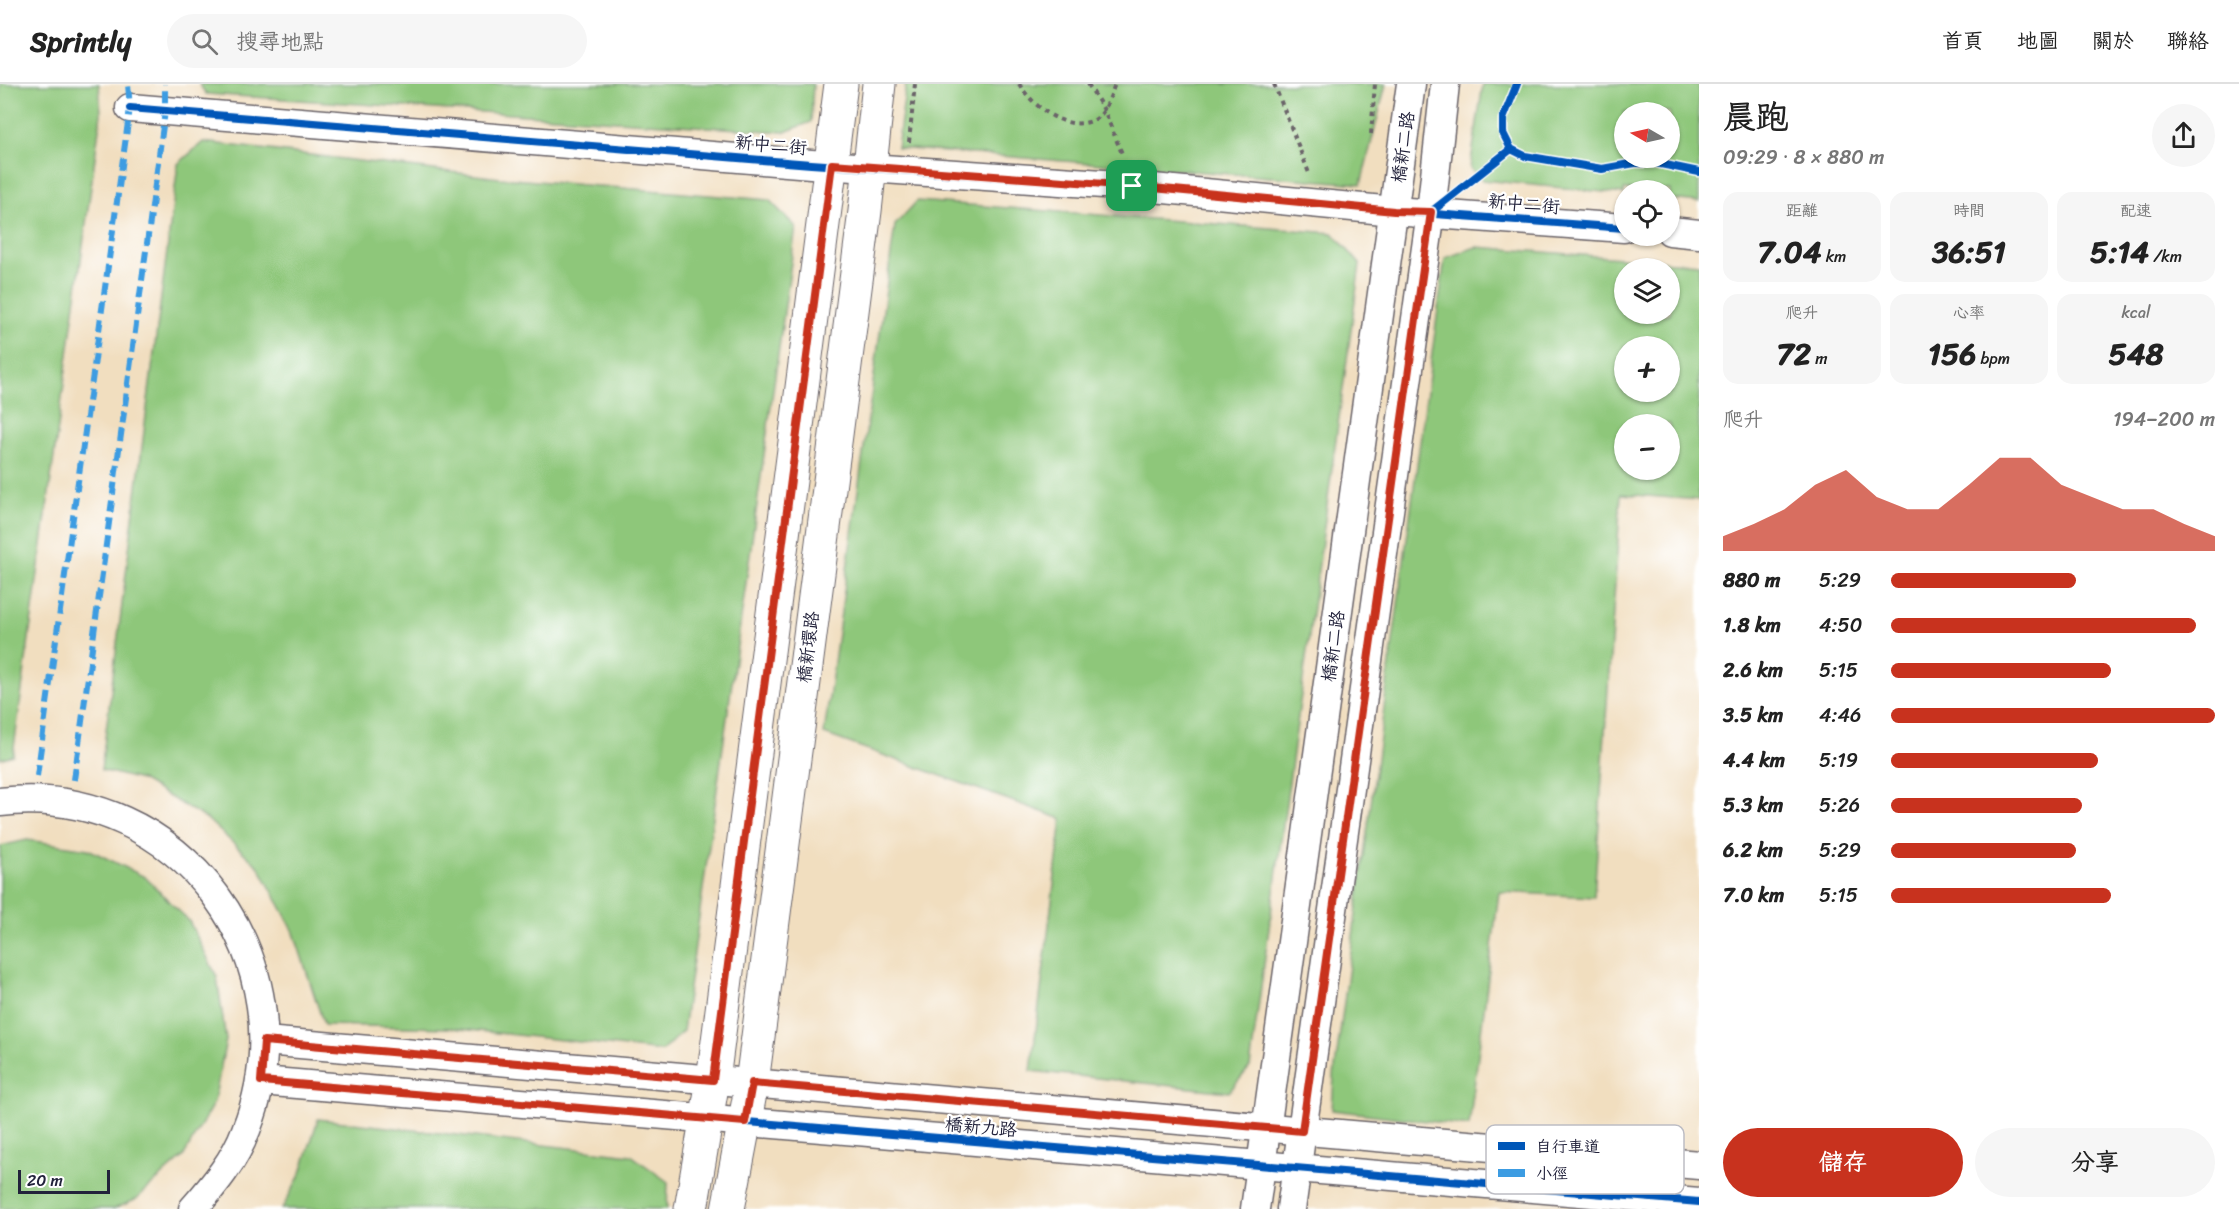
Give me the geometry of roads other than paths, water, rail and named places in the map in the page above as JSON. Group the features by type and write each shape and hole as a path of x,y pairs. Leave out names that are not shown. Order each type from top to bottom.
{"street":[{"path":"692,1209 713,1080 841,84"},
{"name":"橋新環路","path":"728,1209 752,1083 879,84"},
{"name":"橋新二路","path":"1256,1209 1411,84"},
{"name":"橋新二路","path":"1291,1209 1431,212 1445,84"},
{"name":"新中二街","path":"130,108 1132,186 1394,211 1614,227"},
{"path":"1680,232 1699,234"},
{"path":"0,802 33,798 72,803 124,820 172,849 211,887 241,934 259,986 264,1041 261,1081 246,1131 221,1177 193,1209"},
{"name":"橋新九路","path":"264,1041 1486,1147"},
{"name":"橋新九路","path":"261,1081 1486,1184"},
{"name":"橋新九路","path":"1684,1164 1699,1165"},
{"name":"橋新九路","path":"1604,1194 1699,1202"}]}
